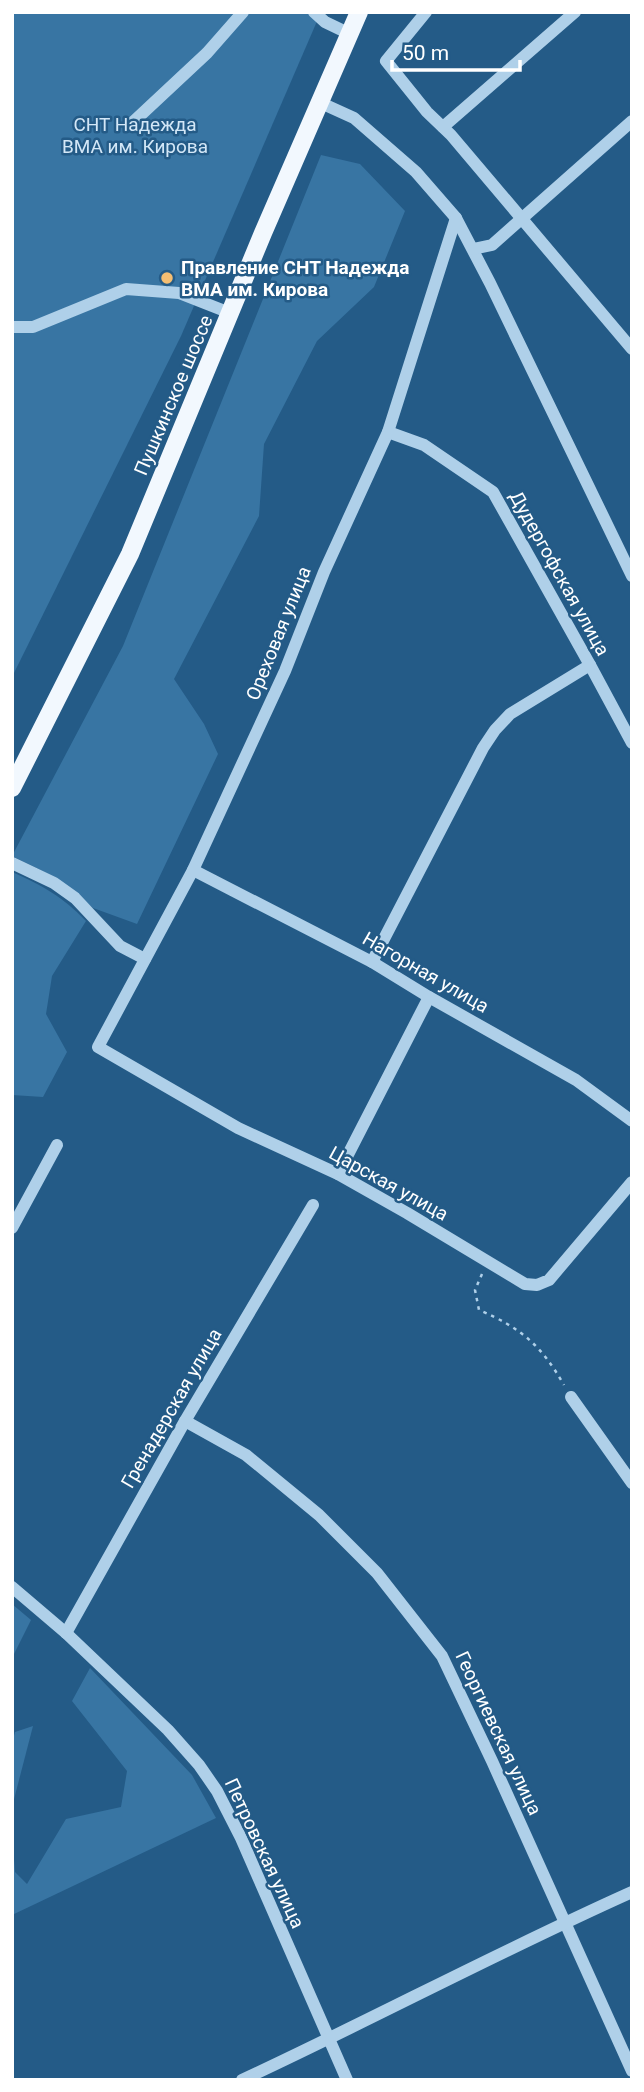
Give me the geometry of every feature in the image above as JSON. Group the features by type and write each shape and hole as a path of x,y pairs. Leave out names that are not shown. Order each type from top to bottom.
{"main road":[{"name":"Пушкинское шоссе","path":"12,788 130,554 359,12"}],"street":[{"path":"131,124 206,53 243,12"},
{"path":"314,12 325,22 350,34"},
{"path":"426,12 386,61 632,349"},
{"path":"443,127 575,12"},
{"path":"321,103 354,118 416,172 456,218 632,576"},
{"path":"473,249 492,244 632,121"},
{"name":"Ореховая улица","path":"98,1047 193,870 285,671 324,572 388,432 456,218"},
{"path":"12,327 33,327 126,289 180,293 230,313"},
{"name":"Дудергофская улица","path":"388,432 424,445 493,492 632,743"},
{"path":"372,962 482,748 495,730 510,714 590,665"},
{"path":"12,863 54,883 75,898 120,946 145,959"},
{"name":"Нагорная улица","path":"193,870 372,962 576,1080 632,1121"},
{"path":"338,1174 429,997"},
{"name":"Царская улица","path":"98,1047 238,1128 338,1174 525,1284 537,1285 549,1280 632,1182"},
{"path":"12,1228 57,1145"},
{"name":"Гренадерская улица","path":"66,1633 185,1421 313,1205"},
{"path":"570,1397 632,1483"},
{"name":"Георгиевская улица","path":"185,1421 246,1455 319,1515 377,1573 442,1657 632,2071"},
{"name":"Петровская улица","path":"12,1587 66,1633 168,1730 199,1765 217,1791 241,1838 346,2080"},
{"path":"242,2080 564,1922 632,1892"}],"path":[{"path":"488,1261 475,1290 479,1310 522,1331 555,1369 570,1397"}],"green space":[{"name":"СНТ Надежда ВМА им. Кирова","path":"12,12 321,12 181,336 12,677"},
{"path":"321,155 360,164 405,211 374,287 317,341 264,444 259,516 174,679 204,724 218,754 137,924 93,908 57,878 12,856 123,646"},
{"path":"12,872 52,892 86,921 52,976 46,1014 67,1052 43,1097 12,1095"},
{"path":"12,1604 31,1620 12,1658"},
{"path":"90,1668 192,1775 216,1818 12,1915 12,1833 15,1872 27,1884 66,1819 121,1807 127,1771 72,1701"},
{"path":"33,1726 12,1807 12,1743 15,1732"}],"place":[{"name":"Правление СНТ Надежда ВМА им. Кирова","path":"167,278"}]}
